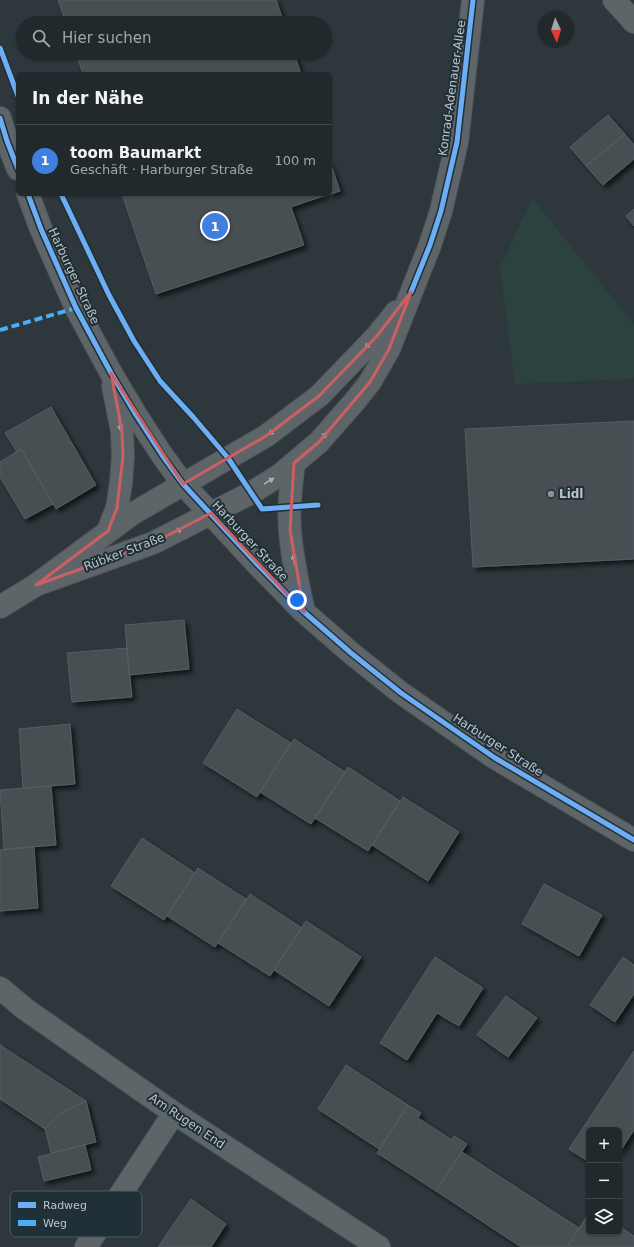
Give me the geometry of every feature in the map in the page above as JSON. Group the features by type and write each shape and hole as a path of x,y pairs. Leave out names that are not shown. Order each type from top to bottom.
{"street":[{"name":"Konrad-Adenauer-Allee","path":"210,514 280,475 319,442 370,382 389,349 430,245 441,211 457,142 474,0"},
{"path":"614,0 634,22"},
{"path":"0,118 16,164"},
{"name":"Harburger Straße","path":"29,196 41,229 76,308 111,373 162,455 183,484 210,514 304,612 351,653 406,696 495,758 634,840"},
{"name":"Konrad-Adenauer-Allee","path":"183,484 266,436 319,396 376,336 411,292"},
{"path":"108,531 117,508 123,456 122,431 111,373"},
{"path":"294,463 290,487 290,530 294,561 304,612"},
{"name":"Rübker Straße","path":"0,607 36,584 132,514 183,484"},
{"name":"Rübker Straße","path":"36,584 153,543 210,514"},
{"name":"Am Rugen End","path":"0,988 25,1009 174,1113 379,1247"},
{"path":"123,1191 174,1113"},
{"path":"86,1247 93,1237"}],"highlighted area":[{"path":"411,292 389,349 370,382 319,442 294,463 290,530 304,612 211,513 153,543 36,585 108,531 117,508 123,456 122,431 111,373 183,484 266,436 319,396 376,337"}],"green space":[{"path":"532,198 634,324 634,378 515,384 500,267"}],"building":[{"path":"58,0 276,0 282,16 64,16"},
{"path":"78,60 296,60 300,72 82,72"},
{"path":"608,115 625,134 586,166 570,147"},
{"path":"625,134 634,145 634,159 603,185 586,166"},
{"path":"332,168 340,191 332,193"},
{"path":"123,196 323,196 291,207 304,245 156,294"},
{"path":"634,209 634,226 626,216"},
{"path":"51,407 96,485 56,509 21,449 17,452 5,433"},
{"name":"Lidl","path":"634,421 634,559 473,567 465,429"},
{"path":"21,449 53,504 25,519 0,477 0,462"},
{"path":"184,620 189,669 129,675 125,625"},
{"path":"127,648 132,697 72,702 67,653"},
{"path":"237,709 291,743 257,797 203,763"},
{"path":"70,724 75,784 23,788 19,729"},
{"path":"294,739 345,772 311,824 260,792"},
{"path":"348,767 400,801 368,851 315,818"},
{"path":"51,786 56,845 4,849 0,790"},
{"path":"403,797 459,832 428,881 372,845"},
{"path":"142,838 195,873 164,920 111,886"},
{"path":"34,847 38,908 0,911 0,850"},
{"path":"198,868 246,899 215,947 167,916"},
{"path":"544,884 602,915 579,956 522,924"},
{"path":"250,894 302,928 270,976 218,943"},
{"path":"306,921 361,957 329,1006 274,970"},
{"path":"435,957 483,988 459,1026 437,1013 407,1060 380,1043"},
{"path":"623,957 634,965 634,994 615,1022 590,1005"},
{"path":"506,996 537,1018 508,1057 477,1035"},
{"path":"0,1045 86,1101 61,1113 45,1129 0,1099"},
{"path":"634,1051 634,1130 622,1148 622,1127 586,1127 586,1160 569,1149"},
{"path":"346,1065 408,1105 379,1149 318,1109"},
{"path":"86,1101 96,1142 51,1153 45,1129 61,1113"},
{"path":"408,1105 421,1113 418,1118 452,1140 454,1136 467,1144 436,1191 377,1153"},
{"path":"85,1145 91,1170 44,1181 38,1157"},
{"path":"462,1152 579,1228 567,1247 521,1247 436,1191"},
{"path":"191,1199 226,1224 211,1247 158,1247"},
{"path":"586,1218 586,1235 622,1235 622,1228 634,1236 634,1247 567,1247"}],"marked path":[{"path":"0,330 76,308"}],"cycle path":[{"path":"411,292 430,245 441,211 457,142 473,0"},
{"path":"0,48 16,91"},
{"path":"0,118 16,164"},
{"path":"29,196 41,229 76,308 111,373 136,415 183,484 257,564 304,612 351,653 401,693 495,758 634,840"},
{"path":"62,196 109,295 134,341 160,381 228,458 262,509 318,505"}],"place":[{"name":"toom Baumarkt","path":"215,226"},
{"name":"Lidl","path":"551,494"}]}
